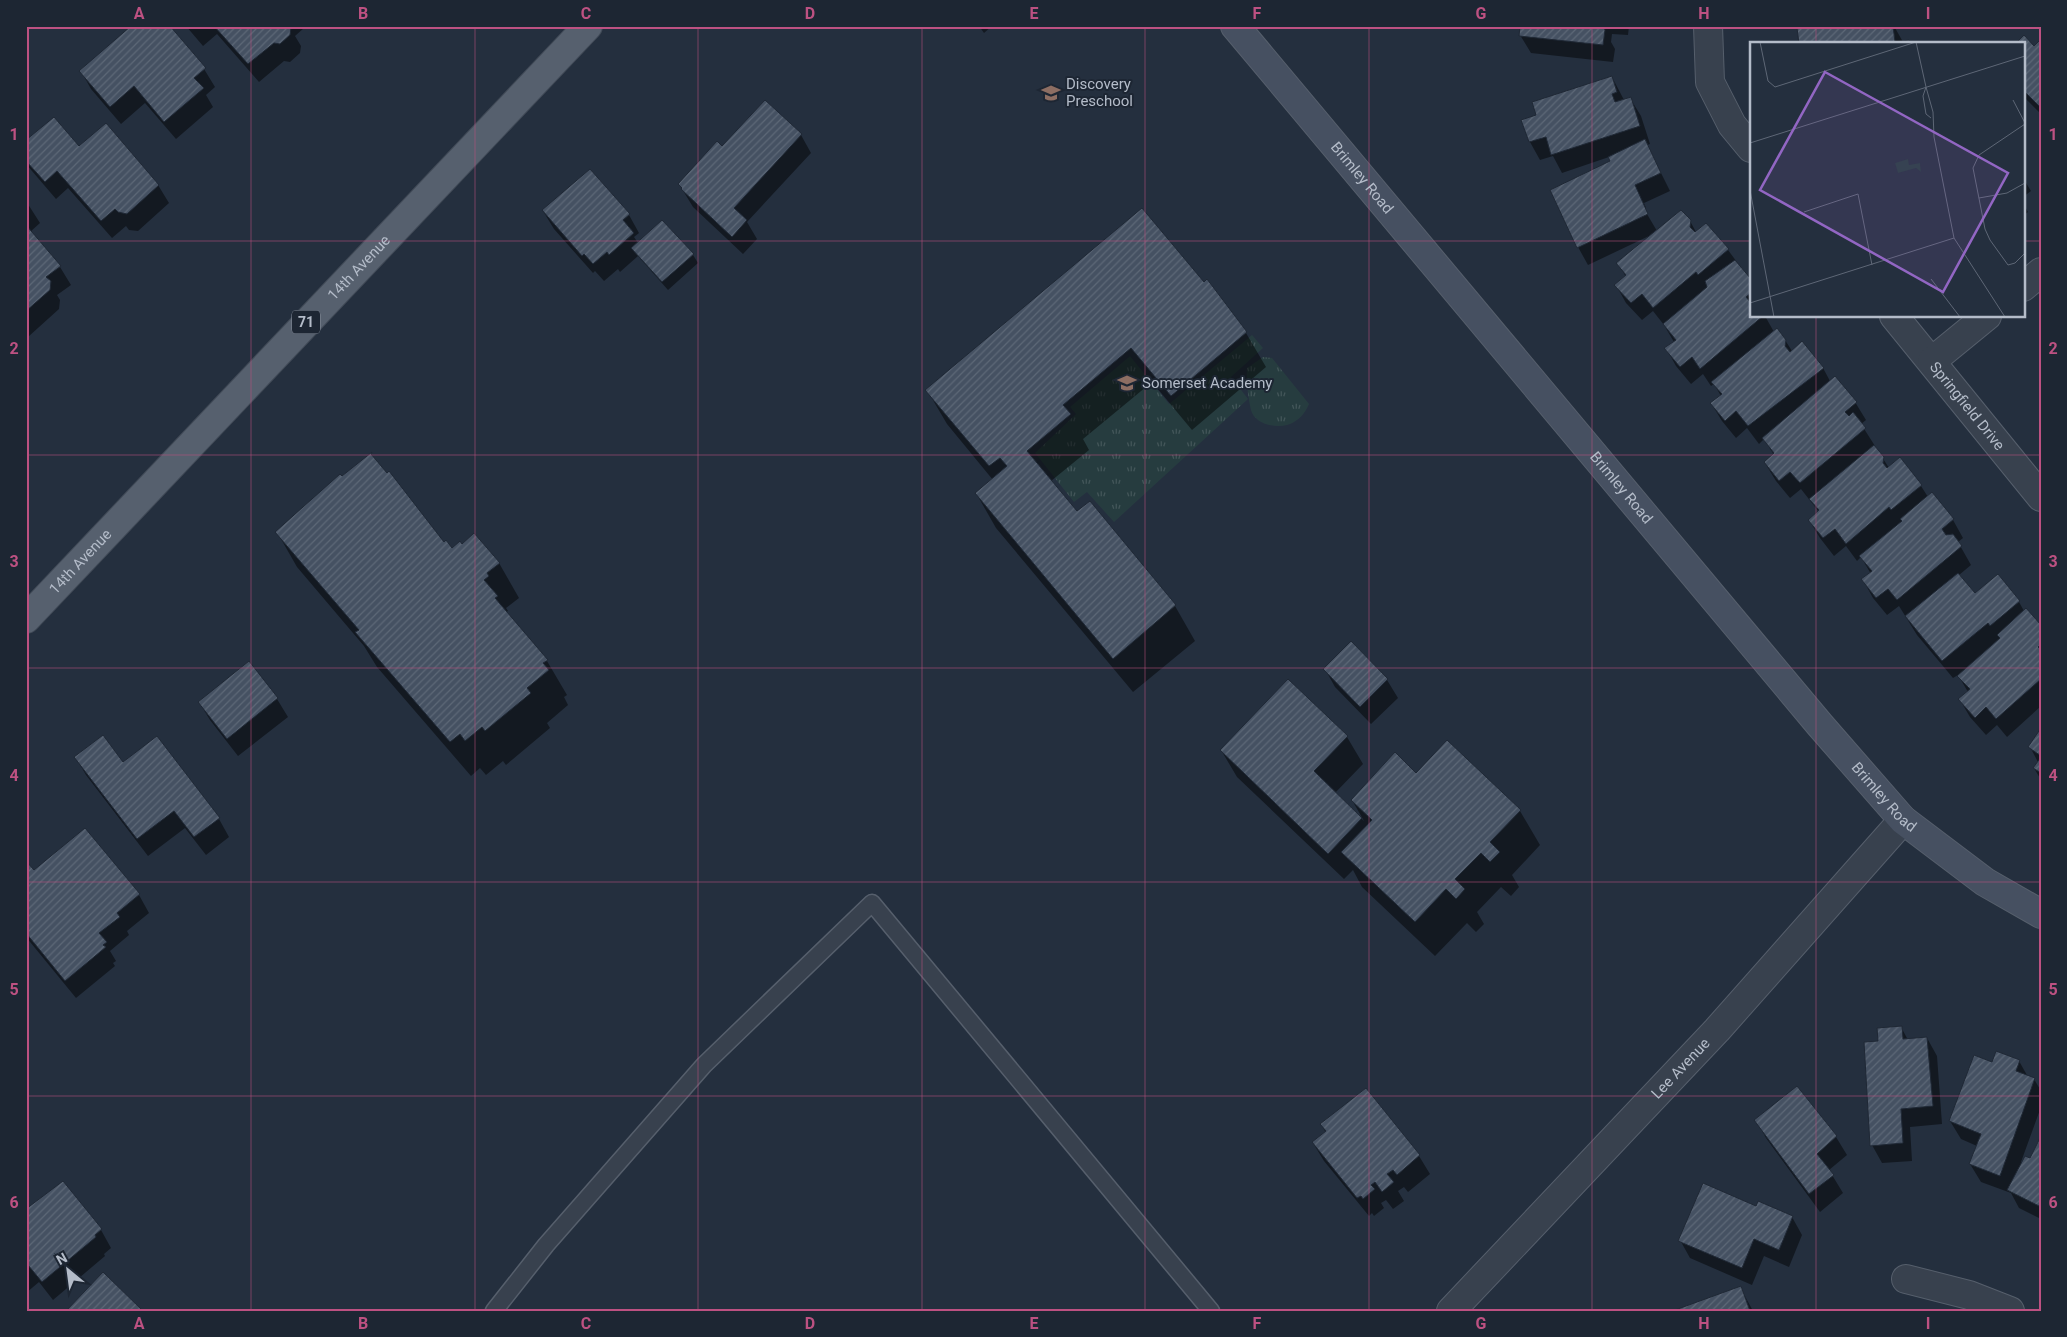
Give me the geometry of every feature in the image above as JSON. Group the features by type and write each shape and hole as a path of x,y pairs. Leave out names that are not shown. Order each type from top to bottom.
{"main road":[{"name":"14th Avenue","path":"26,619 588,26"},
{"name":"Brimley Road","path":"1235,26 1807,710 1903,820 1985,882 2041,914"}],"street":[{"path":"1708,26 1710,82 1732,125 1750,147"},
{"path":"2024,286 2041,272"},
{"name":"Springfield Drive","path":"1896,318 2041,496"},
{"path":"1932,361 1985,318"},
{"name":"Lee Avenue","path":"1451,1311 1718,1030 1903,820"},
{"path":"1906,1279 1969,1295 2010,1311"}],"lane":[{"path":"494,1311 546,1245 704,1065 872,903 1211,1311"}],"green space":[{"path":"1252,335 1263,348 1231,377 1248,399 1114,522 1087,492 1074,502 1035,453 1076,414 1070,407 1130,356 1169,404"},
{"path":"1263,357 1272,358 1309,404 1305,412 1297,420 1289,424 1276,426 1263,423 1258,420 1251,410 1247,368"}],"building":[{"path":"131,26 170,26 206,68 194,78 204,88 164,122 134,86 110,107 79,71"},
{"path":"214,26 291,27 290,35 280,44 274,43 248,64"},
{"path":"1520,26 1603,26 1605,30 1603,45 1519,36"},
{"path":"1814,26 1835,26 1835,28 1893,26 1895,42 1799,42 1797,28"},
{"path":"2024,35 2034,46 2041,39 2041,108 2024,91 2024,42 2017,42"},
{"path":"1612,76 1617,92 1612,94 1615,102 1631,97 1640,126 1551,155 1546,137 1529,142 1521,120 1536,115 1532,102"},
{"path":"765,100 802,134 734,208 747,220 732,237 678,184 717,141 722,146"},
{"path":"54,117 79,146 106,123 159,185 127,214 118,212 115,209 101,221 57,171 45,182 26,161 26,140"},
{"path":"1645,139 1661,173 1635,185 1648,214 1577,248 1550,190 1610,161 1608,157"},
{"path":"590,169 630,214 623,220 634,233 609,255 607,252 593,264 584,254 582,256 542,210"},
{"path":"1142,208 1204,282 1207,279 1247,332 1171,396 1131,348 1063,405 1071,414 1027,451 1077,511 1090,501 1176,605 1113,659 975,493 1007,466 1000,458 989,466 925,390"},
{"path":"1681,210 1691,220 1690,227 1695,232 1706,223 1729,249 1698,275 1696,272 1653,308 1642,294 1631,303 1614,285 1626,275 1616,263"},
{"path":"662,220 694,254 662,282 631,248"},
{"path":"26,225 61,266 46,277 51,281 50,290 26,311"},
{"path":"1735,260 1750,278 1750,294 1746,297 1750,302 1750,318 1761,318 1700,369 1692,357 1680,367 1664,348 1676,340 1663,324 1707,287 1705,281"},
{"path":"1777,328 1786,340 1785,346 1790,352 1802,341 1824,368 1748,426 1736,411 1725,421 1710,403 1722,394 1711,382"},
{"path":"1835,376 1857,402 1845,412 1849,416 1853,412 1866,428 1800,483 1790,472 1779,481 1764,462 1774,453 1762,438"},
{"path":"1874,445 1884,457 1883,463 1887,468 1900,457 1922,485 1891,510 1889,507 1846,544 1835,529 1823,538 1808,520 1819,510 1809,499"},
{"path":"372,452 371,454 387,473 389,471 444,542 446,540 452,548 460,541 462,544 474,533 500,563 487,573 489,576 484,580 498,596 495,598 548,660 543,663 549,670 527,688 531,693 485,731 482,727 465,741 460,734 450,742 355,632 359,630 275,532 340,474 342,476"},
{"path":"1932,492 1954,519 1942,529 1946,535 1953,534 1962,546 1897,600 1888,589 1876,598 1861,579 1872,571 1859,556 1902,521 1900,519"},
{"path":"1958,573 1975,593 1998,574 2020,601 1990,626 1988,623 1942,661 1905,616"},
{"path":"2026,608 2041,625 2041,644 2038,647 2041,650 2041,679 1996,719 1986,707 1975,718 1958,699 1970,689 1957,676 2000,638 1997,635"},
{"path":"1351,641 1388,679 1360,707 1323,669"},
{"path":"249,661 278,698 227,739 198,702"},
{"path":"1288,679 1348,736 1314,771 1362,818 1328,854 1220,750"},
{"path":"2041,728 2041,756 2028,747"},
{"path":"103,735 123,762 157,736 220,818 194,837 174,811 137,839 74,757"},
{"path":"1447,740 1521,810 1490,842 1500,852 1490,862 1481,853 1455,879 1465,889 1456,899 1446,889 1415,922 1341,852 1372,820 1351,800 1395,752 1416,773"},
{"path":"2041,757 2041,773 2033,768"},
{"path":"85,828 140,894 117,913 120,917 99,933 107,942 103,945 106,947 65,981 26,933 26,861 34,870"},
{"path":"1902,1026 1903,1039 1927,1037 1933,1106 1901,1109 1903,1143 1870,1146 1864,1042 1878,1041 1877,1028"},
{"path":"1996,1051 2020,1060 2016,1071 2035,1078 2000,1176 1969,1164 1981,1134 1949,1121 1974,1055 1992,1062"},
{"path":"1797,1086 1837,1136 1817,1154 1834,1175 1809,1194 1754,1120"},
{"path":"1366,1088 1420,1155 1397,1175 1393,1170 1387,1174 1394,1182 1382,1192 1375,1182 1371,1185 1375,1189 1363,1199 1361,1196 1357,1198 1312,1142 1326,1131 1320,1124"},
{"path":"2041,1136 2041,1207 2007,1190 2025,1156 2030,1158"},
{"path":"63,1181 102,1229 95,1235 96,1237 42,1282 28,1265 26,1267 26,1209"},
{"path":"1703,1183 1756,1206 1758,1201 1793,1216 1779,1250 1754,1239 1742,1268 1678,1241"},
{"path":"103,1272 143,1311 66,1311"},
{"path":"1741,1286 1750,1311 1675,1311 1675,1310"}],"place":[{"name":"Discovery Preschool","path":"1051,93"},
{"name":"Somerset Academy","path":"1127,383"}]}
